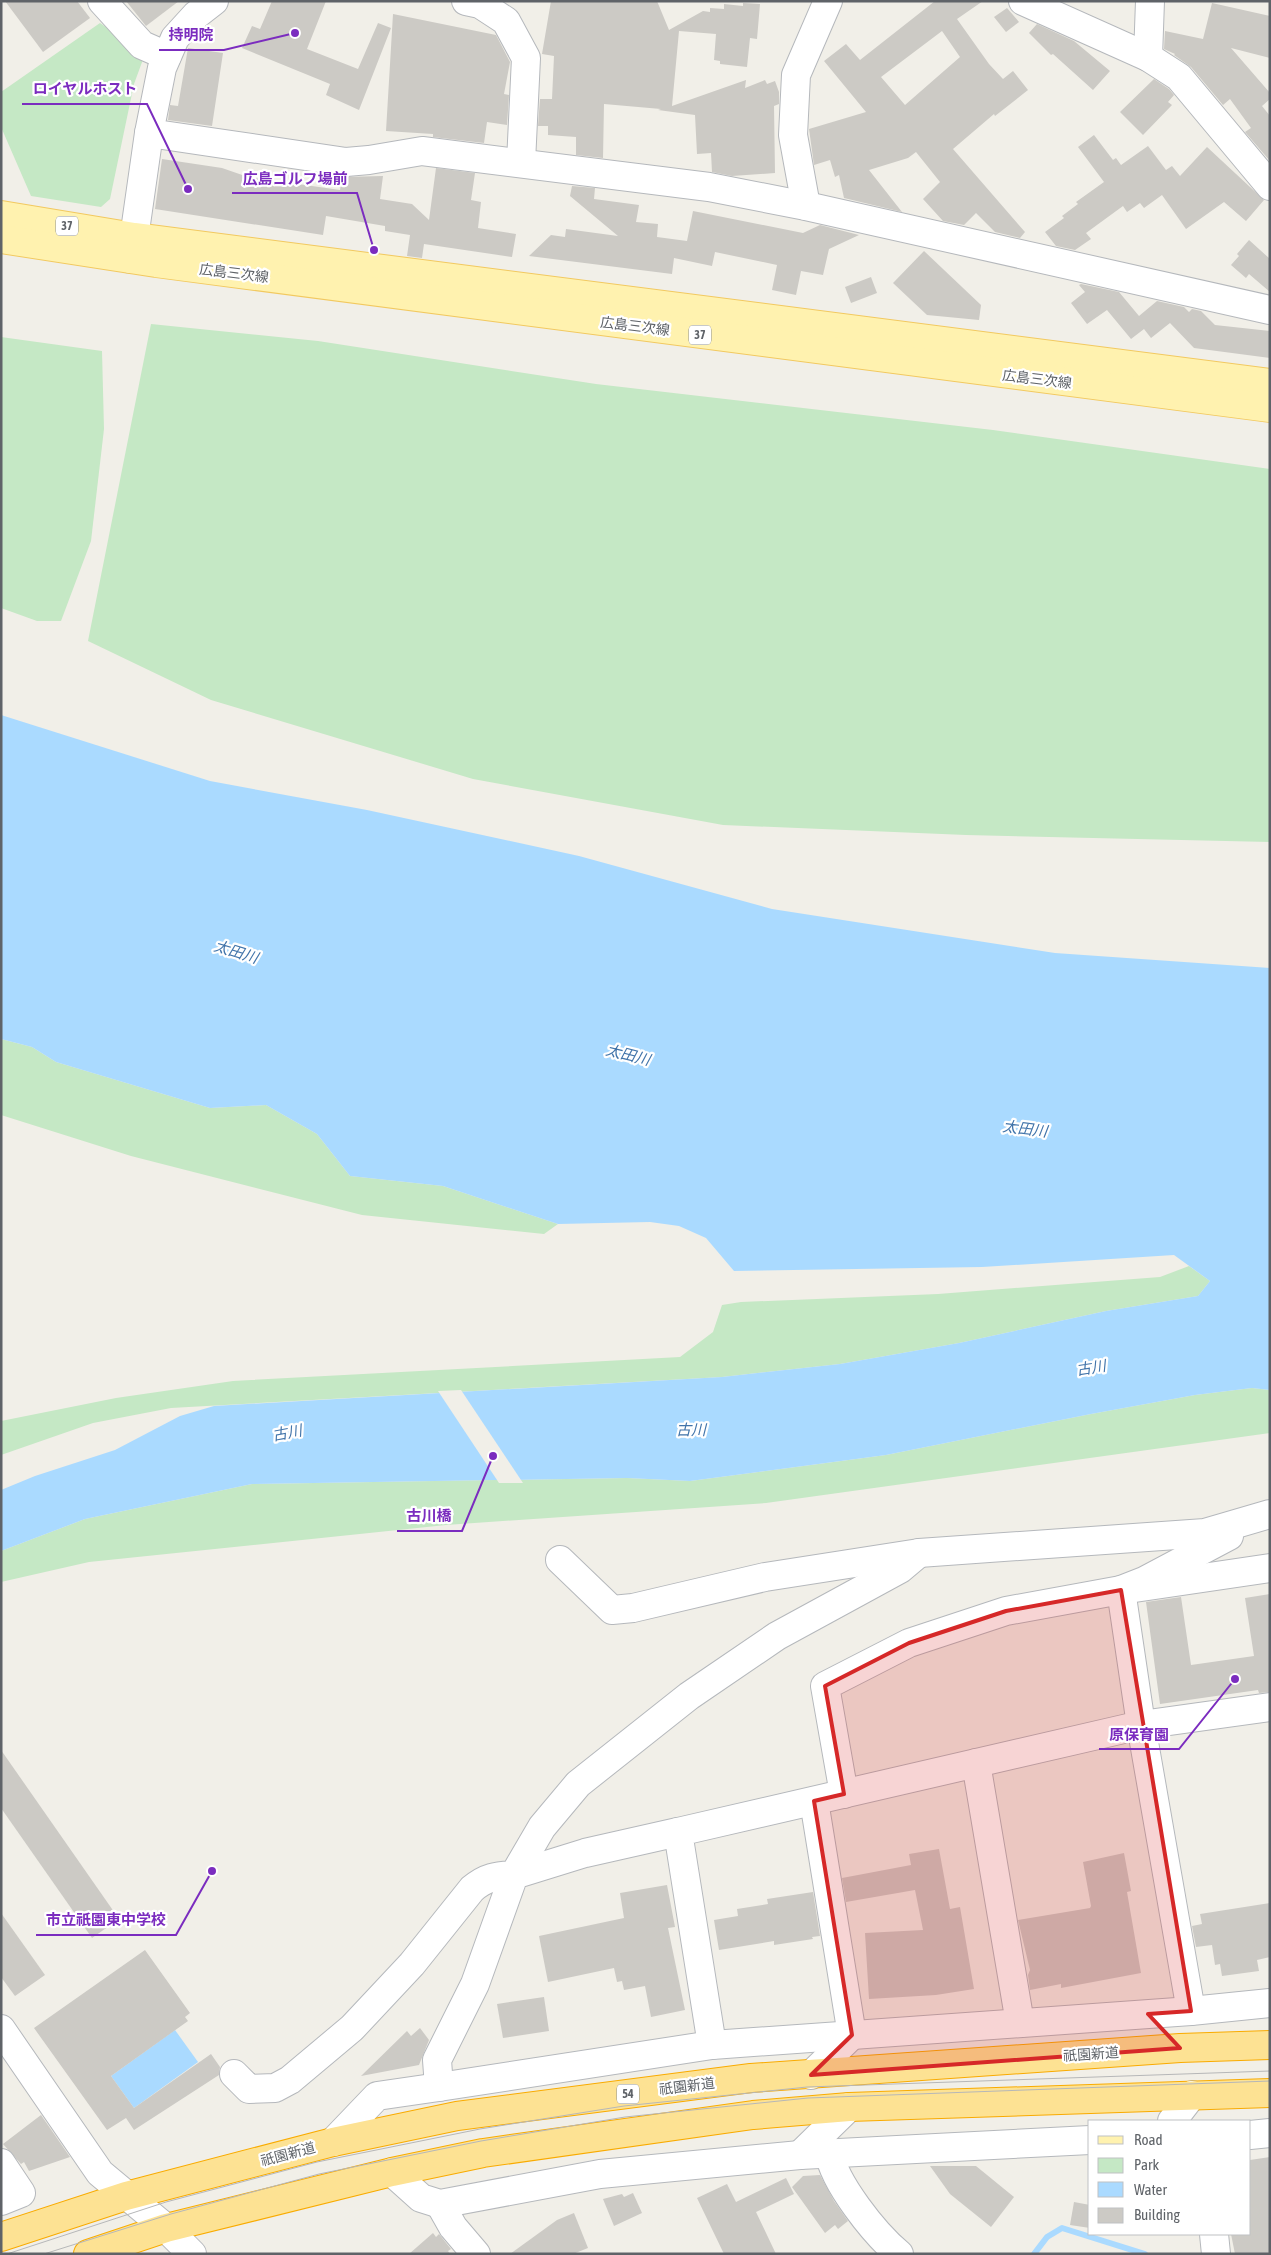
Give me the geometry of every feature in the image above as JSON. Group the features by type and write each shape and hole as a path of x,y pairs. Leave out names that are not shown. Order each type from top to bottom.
{"highway":[{"name":"祇園新道","path":"1,2237 126,2196 333,2142 457,2116 751,2078 1180,2048 1270,2045"},
{"path":"88,2254 166,2228 392,2172 482,2153 753,2115 849,2107 1270,2093"}],"main road":[{"name":"広島三次線","path":"1,215 132,248 1270,408"},
{"name":"広島三次線","path":"1,238 132,248 1270,383"}],"street":[{"path":"102,1 142,45 167,56"},
{"path":"132,248 148,133 162,68 175,38 196,15 214,1"},
{"path":"466,1 480,4 506,21 526,58 521,162"},
{"path":"806,206 792,135 796,75 828,1"},
{"path":"1022,1 1148,57 1179,77 1270,186"},
{"path":"1148,57 1150,1"},
{"path":"148,133 346,162 422,151 709,187 806,206 1270,310"},
{"path":"560,1560 612,1610 633,1608 765,1577 919,1553 1204,1533 1270,1514"},
{"path":"1121,1590 1144,1581 1270,1514"},
{"path":"439,2087 437,2060 475,1984 514,1876 542,1827 578,1784 689,1696 777,1636 900,1568 919,1553"},
{"path":"844,1794 826,1686 909,1643 1006,1611 1121,1590 1270,1568"},
{"path":"1121,1590 1141,1725 1191,2011"},
{"path":"234,2074 249,2089 275,2088 290,2080 352,2028 412,1964 472,1889 483,1879 493,1876 514,1876 585,1853 1141,1725 1270,1707"},
{"path":"976,1763 1020,2023"},
{"path":"814,1801 852,2034"},
{"path":"678,1832 712,2045"},
{"path":"333,2142 377,2096 712,2045 1191,2011 1270,2003"},
{"path":"1148,2014 1180,2048"},
{"path":"1,2029 100,2173 166,2228 192,2254"},
{"path":"811,2075 852,2034"},
{"path":"1173,2120 1192,2095"},
{"path":"800,2155 849,2107"},
{"path":"1251,2134 1270,2134"},
{"path":"392,2172 421,2198 440,2204 600,2174 829,2152 1088,2140"},
{"path":"829,2152 831,2164 863,2216 883,2240 899,2254"},
{"path":"1,2163 18,2194"},
{"path":"440,2204 453,2226 476,2254"},
{"path":"1214,2235 1216,2254"}],"highlighted area":[{"path":"1121,1590 1191,2011 1148,2014 1180,2048 811,2075 852,2035 814,1801 844,1794 825,1686 909,1643 1006,1611"}],"green space":[{"path":"100,23 145,54 134,84 110,199 101,207 31,196 1,127 1,92"},
{"path":"151,324 318,341 596,384 993,430 1270,469 1270,842 966,835 723,825 473,779 211,700 88,641"},
{"path":"1,337 102,351 104,429 91,541 61,621 37,621 1,608"},
{"path":"1,1039 32,1047 56,1062 210,1108 266,1105 317,1134 350,1176 443,1186 558,1224 544,1234 362,1215 131,1156 1,1115"},
{"path":"1189,1266 1210,1281 1198,1296 1106,1311 959,1343 840,1364 722,1377 171,1408 93,1423 1,1455 1,1421 116,1398 233,1381 680,1357 713,1332 722,1305 741,1302 938,1294 1160,1277"},
{"path":"1252,1388 1270,1390 1270,1433 766,1503 446,1525 89,1562 1,1582 1,1551 85,1519 252,1484 627,1478 690,1481 886,1455 1091,1414 1195,1395"}],"water":[{"path":"1,715 210,781 367,810 579,856 772,909 1055,953 1270,968 1270,1390 1252,1388 1195,1395 886,1455 690,1481 627,1478 252,1484 85,1519 1,1551 1,1490 35,1476 115,1450 180,1416 214,1406 722,1377 840,1364 959,1343 1106,1311 1198,1296 1210,1281 1174,1255 982,1267 734,1271 706,1238 679,1226 650,1222 558,1224 443,1186 350,1176 317,1134 266,1105 210,1108 56,1062 32,1047 1,1039"},
{"path":"175,2030 198,2062 134,2108 111,2076"}],"pier":[{"path":"461,1390 523,1483 499,1483 438,1391"}],"building":[{"path":"5,1 77,1 90,18 43,52"},
{"path":"126,1 179,1 146,26"},
{"path":"272,1 326,1 307,49 358,69 378,23 391,28 359,110 326,95 330,84 242,48 252,26 260,29"},
{"path":"551,1 657,1 669,30 703,11 710,12 710,8 724,9 724,4 743,6 743,3 760,4 757,39 750,38 747,67 720,64 720,61 714,60 716,34 679,31 672,106 746,80 745,88 765,80 767,84 775,81 779,92 779,104 774,106 775,173 732,176 712,172 711,153 697,154 695,115 658,110 661,109 604,104 603,158 576,155 576,137 548,135 548,126 538,126 540,99 552,99 554,56 542,54"},
{"path":"935,1 983,1 957,19 989,64 1003,79 1013,71 1028,90 995,116 994,114 953,149 1025,232 1020,238 995,232 976,213 964,225 943,221 923,199 940,182 916,152 908,158 869,170 902,212 844,198 839,175 835,177 830,160 814,165 809,129 866,112 824,61 846,44 860,60","holes":["942,31 960,57 905,105 881,77"]},
{"path":"1212,3 1270,16 1270,58 1231,48 1270,93 1270,99 1262,106 1270,116 1270,161 1245,132 1251,128 1230,99 1223,105 1191,67 1175,54 1164,49 1165,31 1203,39"},
{"path":"1007,8 1019,22 1006,32 994,17"},
{"path":"393,14 496,35 510,62 504,94 509,95 507,125 487,122 484,143 433,137 433,134 386,131"},
{"path":"1037,24 1074,41 1110,71 1093,90 1053,54 1051,55 1029,33"},
{"path":"188,48 223,53 212,126 168,120 170,105 178,106"},
{"path":"1154,79 1169,89 1174,95 1168,102 1172,105 1143,135 1120,112"},
{"path":"1094,135 1113,160 1116,158 1121,165 1148,146 1166,170 1172,166 1180,176 1207,147 1264,200 1246,221 1224,202 1186,229 1162,195 1144,208 1140,203 1127,212 1123,206 1086,233 1091,239 1075,250 1056,246 1045,232 1064,218 1062,216 1078,204 1076,202 1104,182 1078,147"},
{"path":"162,159 222,168 248,177 340,190 342,177 383,176 380,199 412,204 429,220 436,168 475,173 471,200 481,202 478,228 516,234 512,257 424,244 422,258 407,256 410,235 385,231 385,226 326,216 323,235 155,209"},
{"path":"572,186 595,188 594,199 639,205 636,222 658,224 657,237 687,241 693,211 803,233 820,225 859,235 829,249 823,275 801,271 796,295 772,290 777,265 715,252 712,266 674,258 672,274 529,256 551,235 565,237 566,229 618,236 570,196"},
{"path":"1249,240 1270,259 1270,292 1249,274 1246,278 1231,265 1239,256 1237,254"},
{"path":"924,251 981,305 979,320 927,315 893,283"},
{"path":"871,277 877,293 851,303 845,287"},
{"path":"1079,285 1119,292 1139,316 1157,301 1184,307 1189,312 1192,309 1201,311 1215,325 1270,331 1270,358 1194,348 1170,323 1151,338 1144,329 1131,339 1107,310 1087,324 1071,303 1085,292"},
{"path":"1270,1594 1270,1692 1259,1693 1258,1690 1160,1704 1146,1602 1181,1597 1191,1665 1254,1656 1245,1598"},
{"path":"1,1750 119,1919 92,1938 1,1808"},
{"path":"939,1849 950,1909 960,1907 974,1989 936,1995 869,1999 865,1933 923,1930 915,1890 846,1902 842,1878 911,1865 909,1854"},
{"path":"1124,1853 1131,1891 1127,1892 1141,1973 1061,1988 1061,1984 1030,1990 1028,1975 1030,1970 1018,1920 1090,1908 1083,1862"},
{"path":"667,1885 675,1927 668,1928 685,2010 651,2017 645,1986 624,1990 622,1981 617,1982 614,1968 548,1982 539,1936 624,1918 620,1893"},
{"path":"813,1892 820,1936 812,1937 813,1939 774,1945 774,1941 719,1950 714,1920 738,1916 737,1909 768,1904 767,1899"},
{"path":"1270,1903 1270,1957 1257,1960 1259,1971 1222,1976 1220,1964 1215,1965 1212,1945 1196,1947 1192,1926 1202,1924 1200,1914"},
{"path":"1,1913 45,1975 15,1996 1,1977"},
{"path":"145,1950 190,2013 185,2017 188,2021 111,2076 134,2108 211,2054 220,2067 219,2075 134,2130 126,2118 107,2130 34,2028"},
{"path":"544,1997 549,2031 503,2038 497,2004"},
{"path":"420,2028 429,2040 419,2065 361,2076 407,2031 411,2036"},
{"path":"41,2115 70,2157 29,2171 24,2162 21,2164 3,2144"},
{"path":"1270,2157 1270,2254 1235,2254 1231,2235 1251,2235 1251,2160"},
{"path":"930,2166 976,2166 1014,2197 991,2227 950,2194"},
{"path":"820,2175 834,2201 848,2221 838,2229 835,2225 825,2233 792,2187 803,2176"},
{"path":"786,2178 794,2194 756,2212 776,2254 724,2254 697,2198 727,2184 736,2202"},
{"path":"633,2193 642,2213 614,2226 603,2199 622,2194 624,2197"},
{"path":"1074,2202 1088,2205 1088,2228 1070,2225"},
{"path":"574,2213 588,2248 573,2254 510,2254 557,2220"},
{"path":"433,2233 436,2237 439,2234 451,2249 448,2251 450,2254 409,2254"}],"waterway":[{"path":"1034,2254 1047,2237 1062,2228 1145,2254"}],"tram line":[{"path":"7,2254 166,2202 317,2162 480,2129 624,2106 807,2087 1270,2071"},
{"path":"44,2254 171,2214 319,2174 481,2141 625,2117 808,2098 1270,2081"}],"place":[{"name":"持明院","path":"295,33"},
{"name":"ロイヤルホスト","path":"188,189"},
{"name":"広島ゴルフ場前","path":"374,250"},
{"name":"古川橋","path":"493,1456"},
{"name":"原保育園","path":"1235,1679"},
{"name":"市立祇園東中学校","path":"212,1871"}],"water label":[{"name":"太田川","path":"236,952"},
{"name":"太田川","path":"628,1055"},
{"name":"太田川","path":"1025,1129"},
{"name":"古川","path":"1091,1368"},
{"name":"古川","path":"691,1430"},
{"name":"古川","path":"287,1433"}]}
